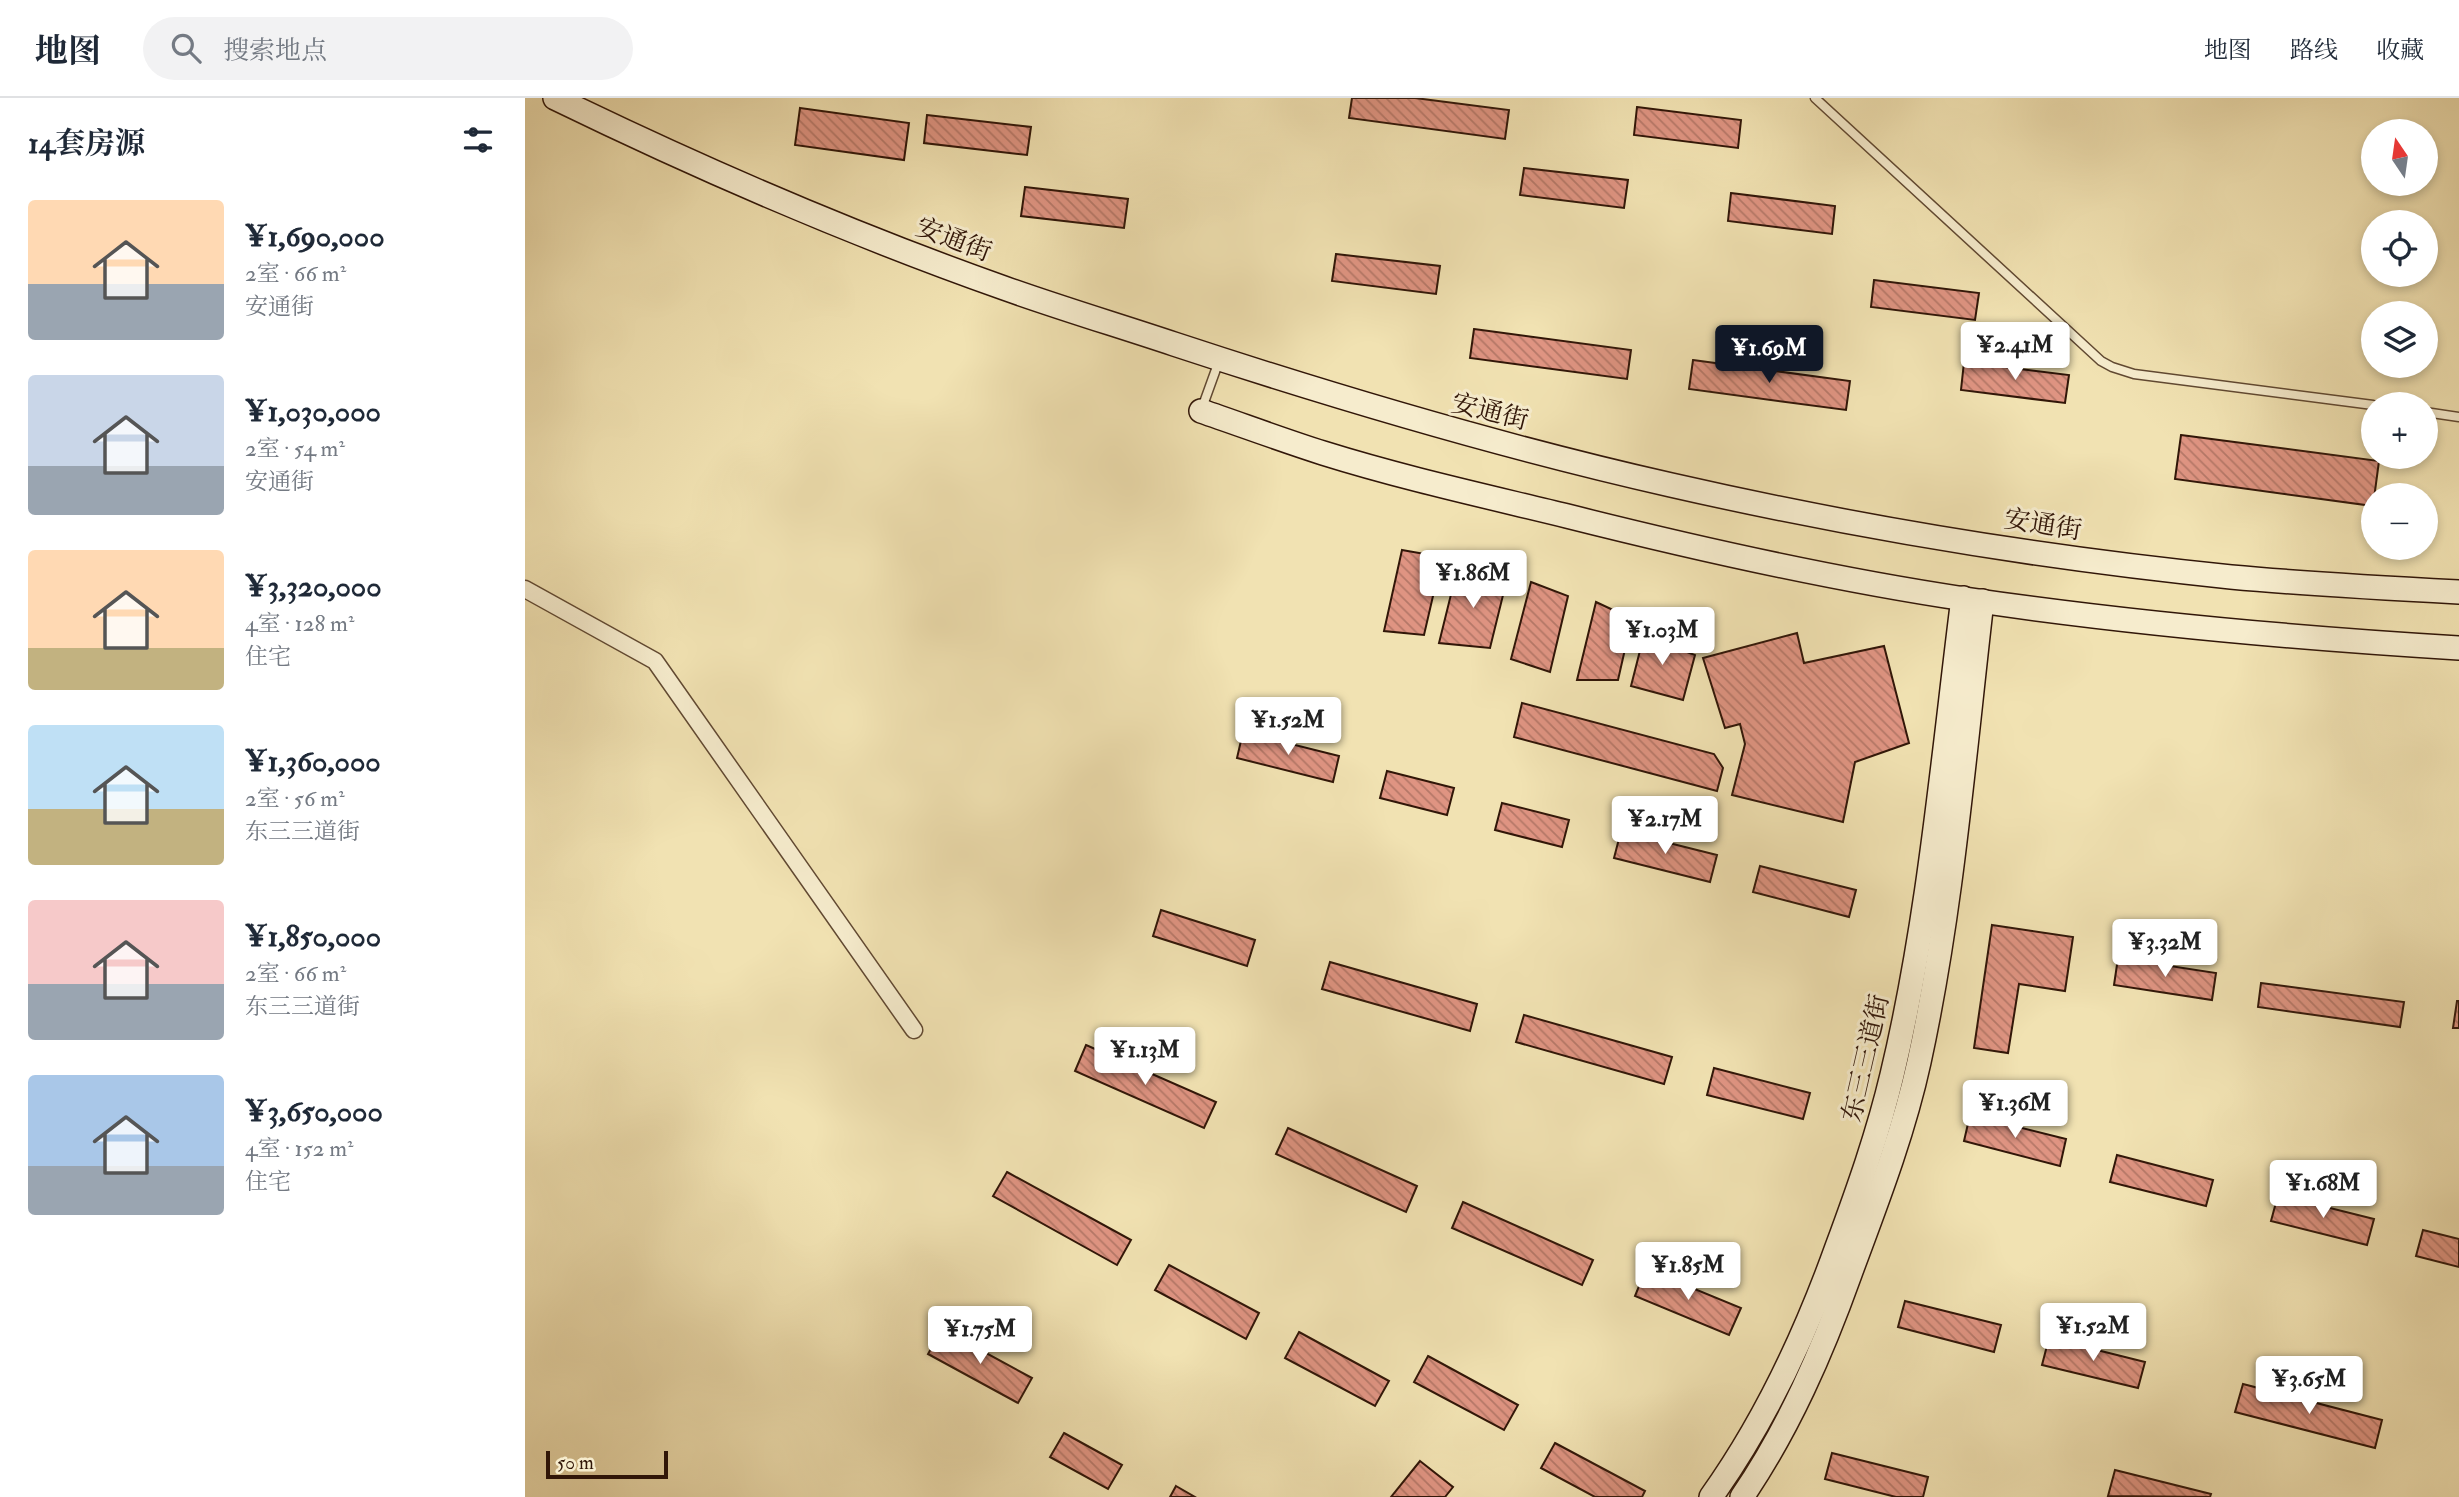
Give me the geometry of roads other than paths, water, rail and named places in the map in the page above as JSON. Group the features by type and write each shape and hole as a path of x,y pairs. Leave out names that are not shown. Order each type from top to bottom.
{"main road":[{"name":"安通街","path":"555,98 674,156 811,214 1003,288 1428,424 1670,485 1812,514 2086,559 2232,577 2459,592"},
{"path":"1201,411 1324,453 1646,536 1751,559 1972,600 2307,638 2459,648"},
{"name":"东三三道街","path":"1711,1497 1757,1427 1809,1323 1867,1164 1892,1075 1911,985 1972,600"},
{"name":"东三三道街","path":"1742,1497 1761,1470 1811,1374 1829,1331 1887,1175 1918,1065 1935,983 1946,906 1972,600"}],"street":[{"path":"525,589 655,661 914,1030"}],"lane":[{"path":"1815,98 2101,361 2134,374 2361,403"},
{"path":"1201,411 1219,359"},
{"path":"2438,414 2459,417"}]}
